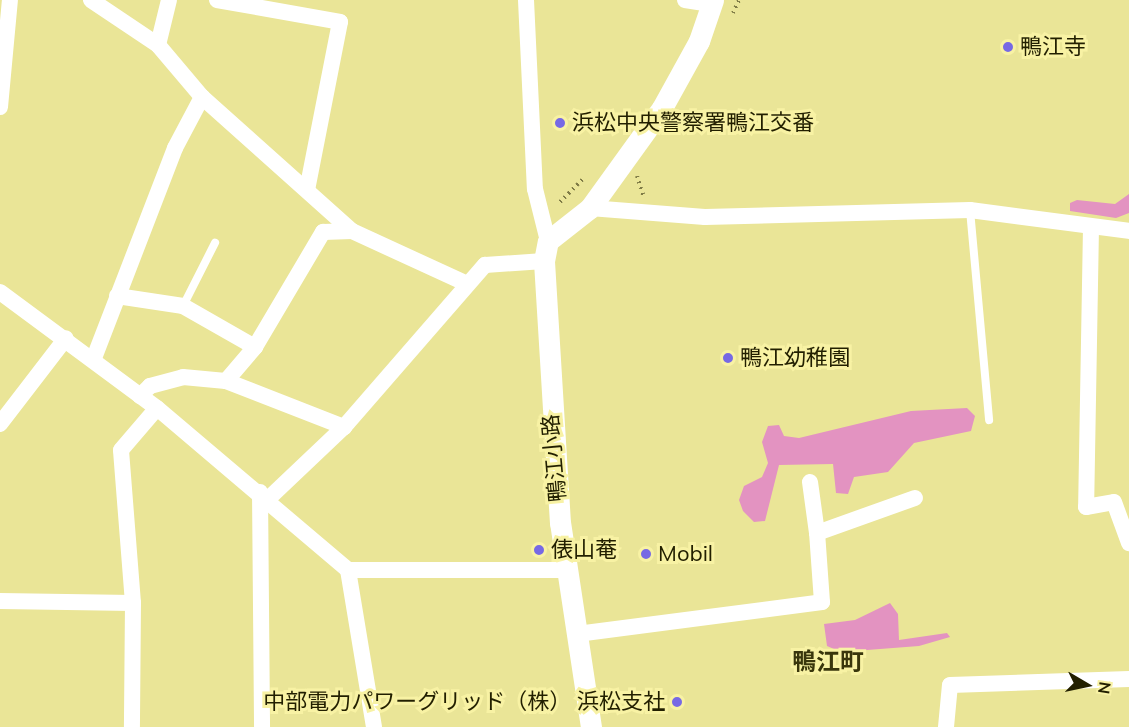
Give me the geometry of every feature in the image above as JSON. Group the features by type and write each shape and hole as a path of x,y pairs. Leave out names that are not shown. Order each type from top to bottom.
{"street":[{"path":"0,107 10,0"},
{"path":"91,0 122,8 158,45 202,97 352,231 465,283"},
{"path":"158,45 169,0"},
{"path":"217,0 340,22 307,189"},
{"path":"526,0 535,189 546,251"},
{"path":"262,727 264,495 344,428 465,283 485,265 546,251 590,208 682,76 712,2 685,0"},
{"path":"94,358 175,148 202,97"},
{"path":"590,208 705,217 970,210 1129,231"},
{"path":"1091,227 1086,507 1114,502 1129,543"},
{"path":"226,381 255,347 323,232 352,231"},
{"name":"鴨江小路","path":"546,251 550,412 567,570 591,727"},
{"path":"0,292 94,358 157,408 264,495 348,570 374,727"},
{"path":"117,296 183,306 255,347"},
{"path":"0,424 66,338"},
{"path":"140,396 150,386 183,377 226,381 344,428"},
{"path":"132,727 133,603 121,450 157,408"},
{"path":"577,634 822,602 817,533 810,482"},
{"path":"817,533 915,498"},
{"path":"348,570 567,570"},
{"path":"0,601 133,603"},
{"path":"946,727 950,685 1129,679"}],"lane":[{"path":"970,210 989,420"},
{"path":"183,306 214,243"}],"path":[{"path":"552,200 560,202 590,170"}],"shaded area":[{"path":"1129,194 1129,213 1116,218 1070,211 1070,203 1077,200 1115,204"},
{"path":"967,408 975,416 971,431 914,443 888,472 854,477 848,494 836,493 833,464 779,465 765,521 754,522 743,511 739,500 744,486 762,477 768,463 762,442 768,426 779,425 784,436 799,438 911,411"},
{"path":"890,603 898,614 899,640 947,633 950,637 919,646 841,652 827,646 824,624 855,620"}],"place":[{"name":"鴨江寺","path":"1008,47"},
{"name":"浜松中央警察署鴨江交番","path":"560,123"},
{"name":"鴨江幼稚園","path":"728,358"},
{"name":"俵山菴","path":"539,550"},
{"name":"Mobil","path":"646,554"},
{"name":"中部電力パワーグリッド（株） 浜松支社","path":"677,702"}],"district":[{"name":"鴨江町","path":"828,662"}]}
